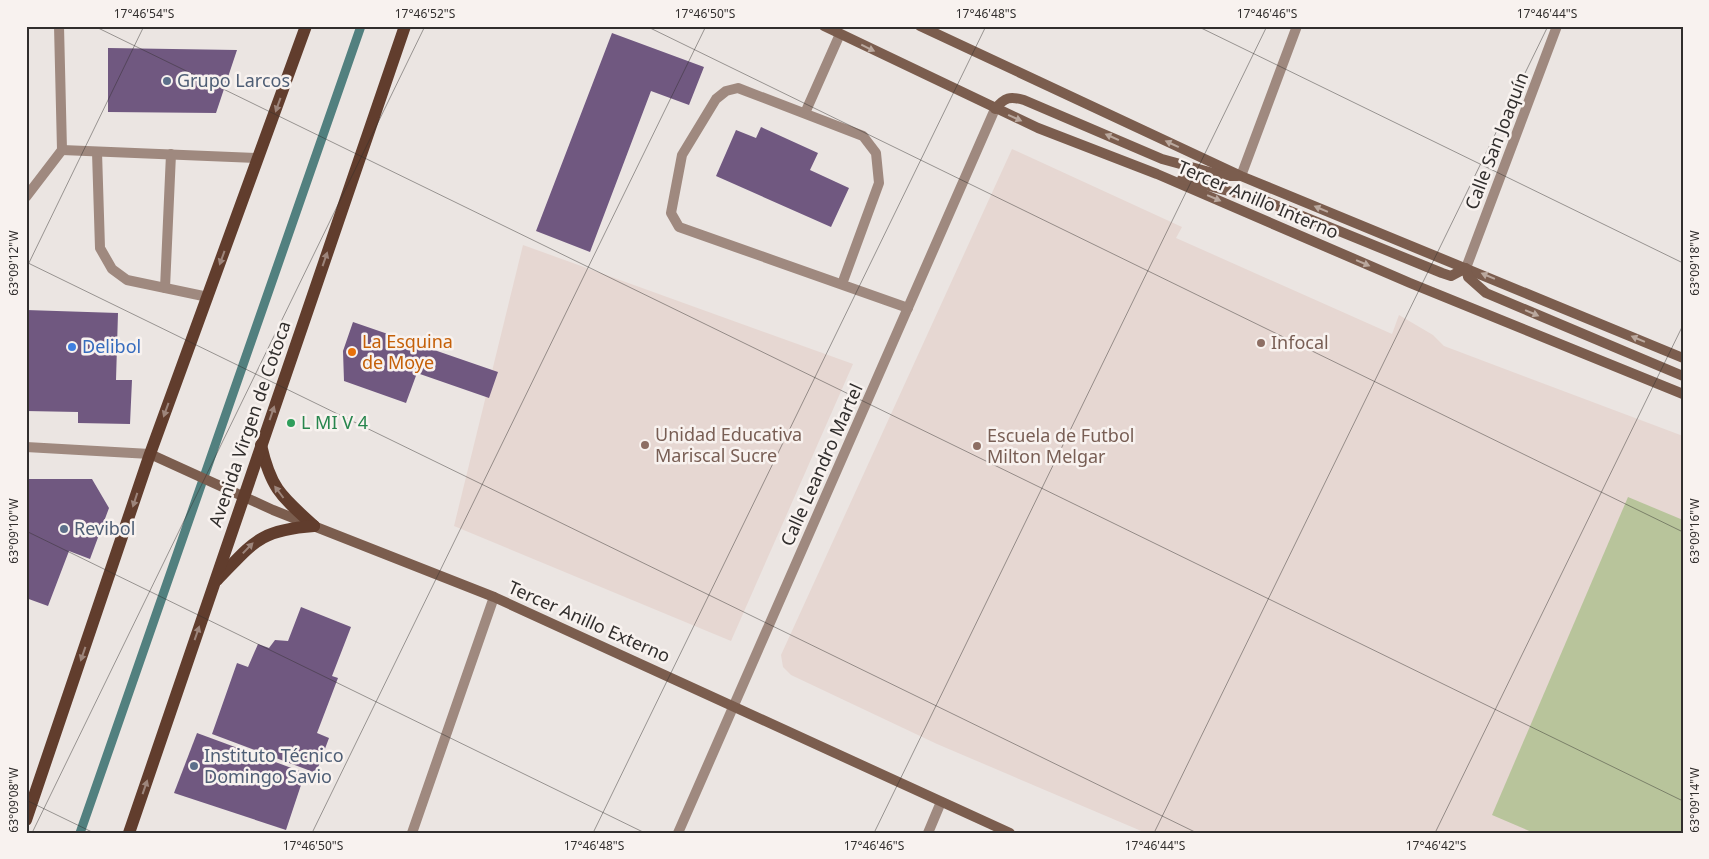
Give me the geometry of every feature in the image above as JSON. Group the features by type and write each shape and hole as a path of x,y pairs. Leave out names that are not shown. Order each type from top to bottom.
{"main road":[{"path":"26,820 150,454 306,26"},
{"name":"Avenida Virgen de Cotoca","path":"129,833 405,26"},
{"name":"Tercer Anillo Interno","path":"824,26 1038,128 1157,174 1410,283 1683,394"},
{"name":"Tercer Anillo Interno","path":"920,26 1241,176 1683,358"},
{"path":"995,109 1003,100 1011,96 1162,159 1224,176 1241,176"},
{"path":"1157,174 1263,200 1442,274 1451,276 1466,268 1468,277 1486,293 1683,376"},
{"path":"261,445 267,472 278,492 314,526"},
{"name":"Tercer Anillo Externo","path":"150,454 314,526 494,597 1010,833"},
{"path":"214,584 257,539 284,528 314,526"}],"street":[{"path":"26,197 62,150 59,26"},
{"path":"1241,176 1297,26"},
{"name":"Calle San Joaquín","path":"1466,268 1557,26"},
{"path":"805,113 840,34"},
{"path":"842,284 879,183 876,153 863,136 738,88 726,91 716,99 682,155 671,213 679,226 908,308"},
{"name":"Calle Leandro Martel","path":"678,833 995,109"},
{"path":"62,150 258,158"},
{"path":"97,152 100,248 112,269 127,280 208,297"},
{"path":"165,288 171,154"},
{"path":"26,447 150,454"},
{"path":"412,833 494,597"},
{"path":"928,833 941,802"}],"shaded area":[{"name":"Infocal","path":"1012,149 1182,227 1176,238 1392,334 1399,315 1433,335 1444,346 1683,436 1683,833 1146,833 937,744 791,675 783,667 781,655"},
{"name":"Unidad Educativa Mariscal Sucre","path":"523,245 853,364 731,641 454,526"}],"green space":[{"path":"1628,497 1683,520 1683,833 1534,833 1492,815"}],"building":[{"path":"612,33 704,67 689,105 651,91 590,252 536,231"},
{"name":"Grupo Larcos","path":"108,48 237,50 216,113 108,112"},
{"path":"761,127 818,153 810,170 849,188 831,227 716,176 736,130 756,138"},
{"name":"Delibol","path":"26,310 118,313 116,380 132,380 130,424 78,423 78,412 26,411"},
{"path":"353,322 498,372 489,398 417,373 406,403 344,381 343,351"},
{"name":"Revibol","path":"26,479 92,479 109,508 90,559 69,551 48,606 26,598"},
{"path":"301,607 351,627 332,676 338,678 317,733 329,738 316,773 212,734 237,663 248,667 258,644 269,648 275,640 288,641"},
{"path":"197,733 305,773 286,830 174,793"}],"waterway":[{"path":"80,833 361,26"}],"place":[{"name":"Grupo Larcos","path":"167,81"},
{"name":"Infocal","path":"1261,343"},
{"name":"Delibol","path":"72,347"},
{"name":"La Esquina de Moye","path":"352,352"},
{"name":"L MI V 4","path":"291,423"},
{"name":"Unidad Educativa Mariscal Sucre","path":"645,445"},
{"name":"Escuela de Futbol Milton Melgar","path":"977,446"},
{"name":"Revibol","path":"64,529"},
{"name":"Instituto Técnico Domingo Savio","path":"194,766"}]}
